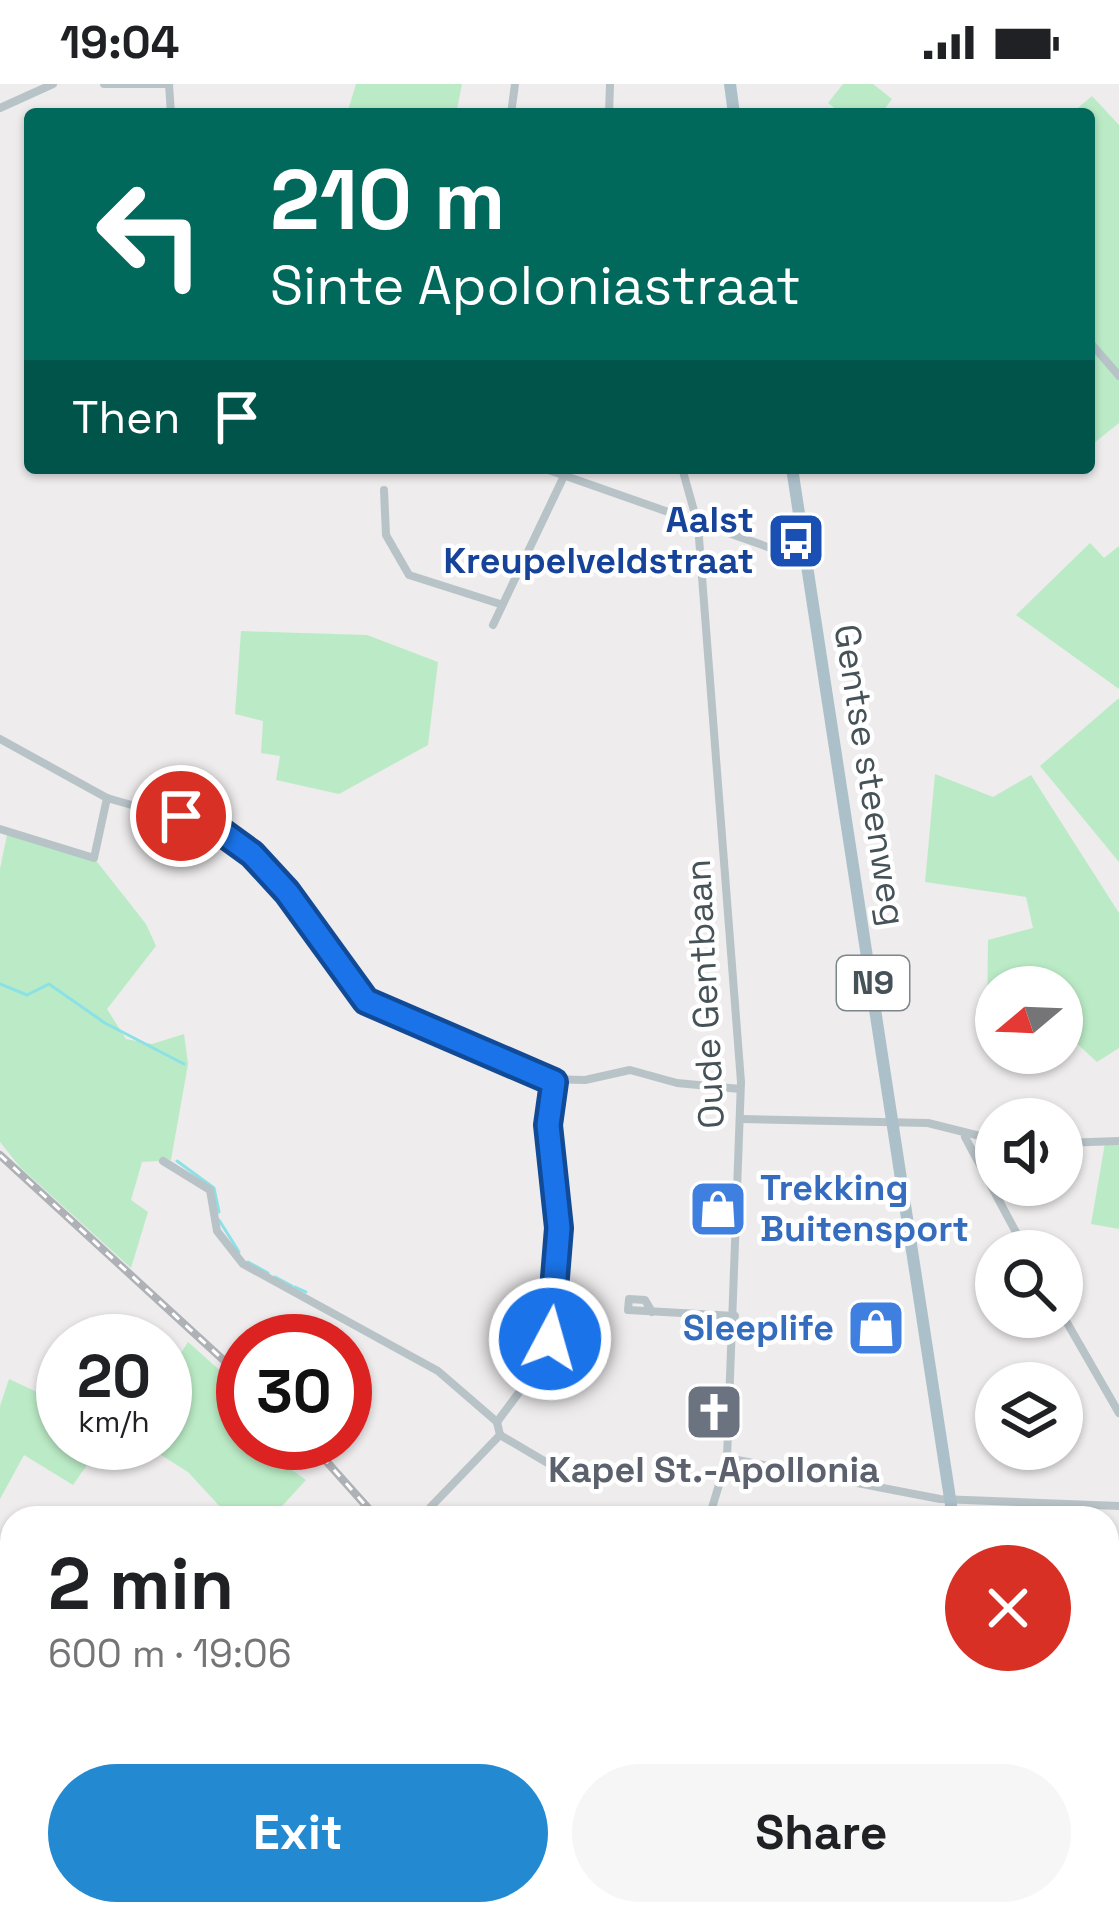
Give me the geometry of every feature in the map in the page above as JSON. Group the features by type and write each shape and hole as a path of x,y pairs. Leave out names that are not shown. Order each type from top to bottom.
{"main road":[{"name":"Gentse steenweg","path":"793,474 951,1506"}],"street":[{"path":"0,108 52,84"},
{"path":"104,84 167,84"},
{"path":"1095,348 1119,376"},
{"path":"558,474 806,560"},
{"name":"Oude Gentbaan","path":"684,474 698,525 742,1119 727,1458 713,1506"},
{"path":"493,625 564,476"},
{"path":"385,490 386,535 412,578 500,604"},
{"path":"0,740 107,798 223,831 287,892 366,1001 554,1082 630,1070 677,1083 740,1090"},
{"path":"0,829 94,859 107,798"},
{"path":"496,1422 535,1371 550,1339 559,1228 548,1125 554,1082"},
{"path":"742,1119 928,1123 975,1138"},
{"path":"964,1136 1015,1230"},
{"path":"1083,1142 1119,1141"},
{"path":"168,1163 210,1190 218,1231 243,1264 451,1380 496,1422 500,1435 551,1465"},
{"path":"652,1312 735,1316"},
{"path":"1076,1338 1119,1413"},
{"path":"432,1506 500,1435"},
{"path":"727,1458 950,1499 1119,1506"}],"green space":[{"path":"356,84 462,84 457,108 349,108"},
{"path":"843,84 873,84 892,99 885,108 834,108 828,103"},
{"path":"1092,96 1119,125 1119,423 1095,442 1095,108 1078,108"},
{"path":"1090,543 1104,558 1119,546 1119,689 1016,615"},
{"path":"241,631 367,635 438,662 428,745 339,794 276,780 280,756 261,753 263,721 235,714"},
{"path":"1119,698 1119,862 1040,766"},
{"path":"935,774 993,797 1031,775 1119,913 1119,1048 1097,1062 1083,1049 1083,966 988,966 988,940 1033,928 1026,897 925,882"},
{"path":"8,830 94,858 146,924 156,946 107,1009 126,1039 152,1044 184,1034 188,1064 171,1160 142,1162 131,1200 148,1212 131,1268 20,1167 0,1142 0,869"},
{"path":"1105,1143 1119,1145 1119,1229 1091,1224"},
{"path":"192,1346 216,1367 216,1470 292,1470 306,1480 282,1506 219,1506 185,1470 192,1470"},
{"path":"9,1379 36,1392 36,1462 24,1455 0,1499 0,1406"},
{"path":"48,1470 83,1470 73,1485"}],"waterway":[{"path":"0,984 27,995 49,984 105,1023 184,1064"},
{"path":"177,1161 214,1188 219,1212"},
{"path":"219,1220 239,1252"},
{"path":"248,1262 268,1273"},
{"path":"275,1277 292,1286"},
{"path":"295,1287 306,1292"}],"railway":[{"path":"0,1155 216,1353"},
{"path":"334,1470 366,1506"}],"place":[{"name":"Aalst Kreupelveldstraat","path":"796,541"},
{"name":"Trekking Buitensport","path":"718,1209"},
{"name":"Sleeplife","path":"876,1328"},
{"name":"Kapel St.-Apollonia","path":"714,1412"}],"route":[{"path":"181,816 212,825 252,854 313,925 366,1001 554,1082 548,1125 559,1228 550,1339"}]}
